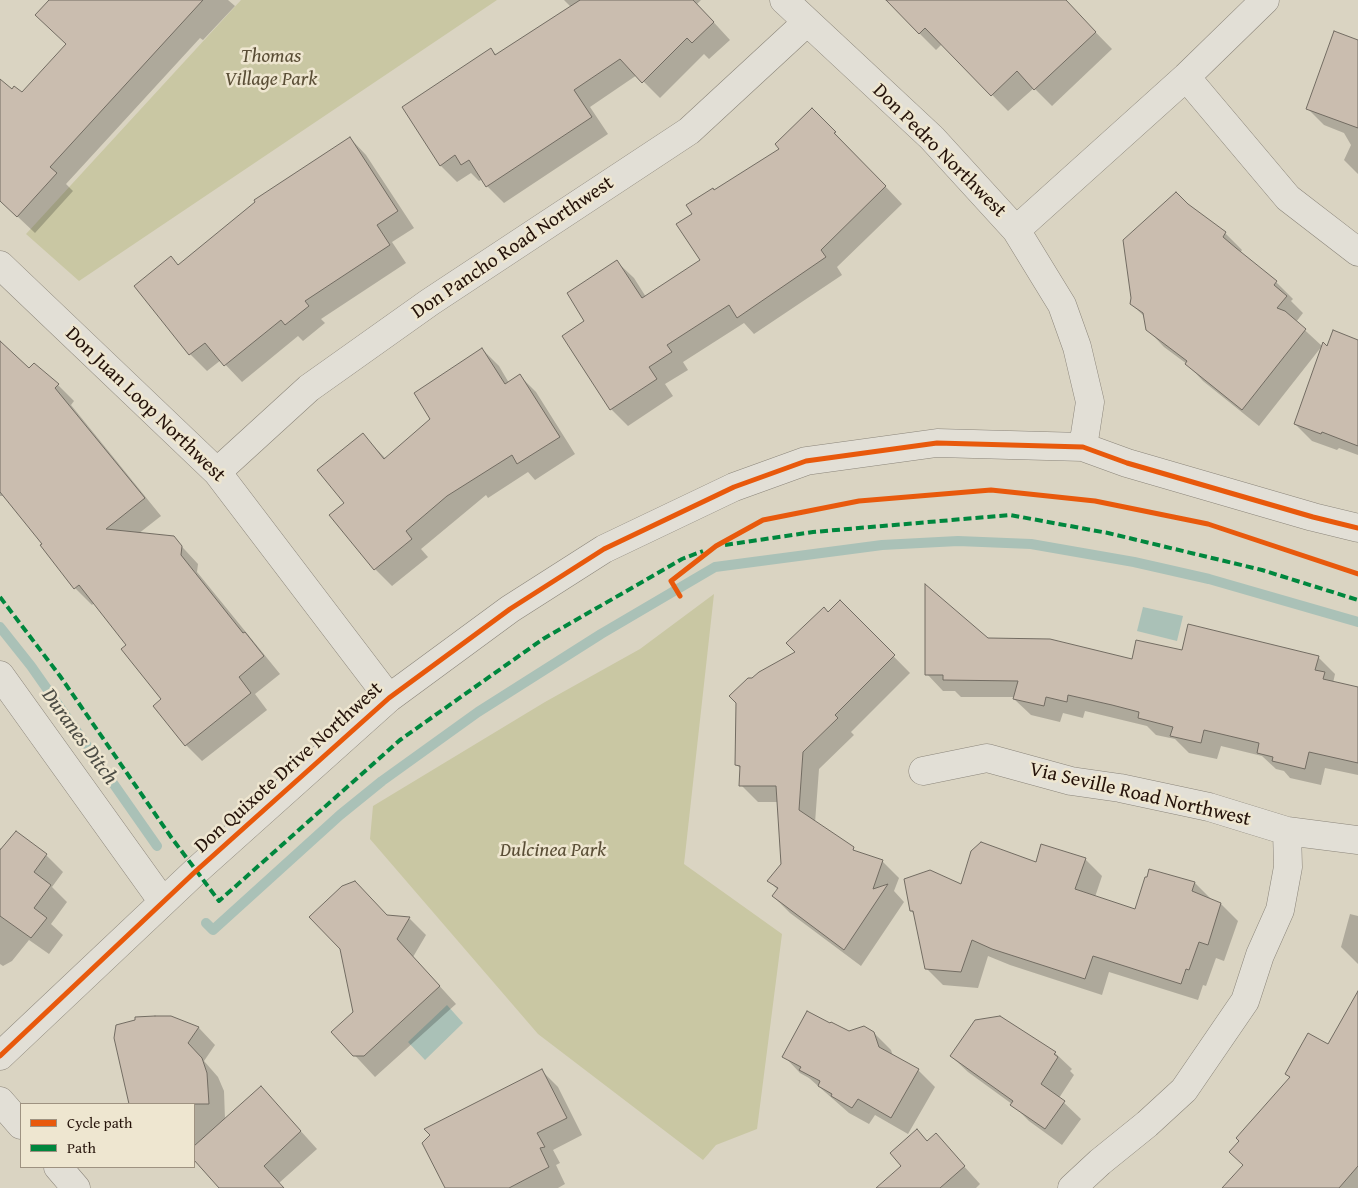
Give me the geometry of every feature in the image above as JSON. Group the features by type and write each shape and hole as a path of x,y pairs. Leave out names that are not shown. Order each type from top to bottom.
{"street":[{"name":"Don Pedro Northwest","path":"784,0 932,138 1016,230 1186,77"},
{"path":"1265,0 1186,77 1288,198 1358,252"},
{"name":"Don Pancho Road Northwest","path":"217,472 308,388 430,302 689,131 807,22"},
{"path":"1016,230 1062,305 1077,347 1090,402 1084,447"},
{"name":"Don Juan Loop Northwest","path":"0,265 217,472 389,698"},
{"name":"Don Quixote Drive Northwest","path":"0,1056 197,870 389,698 510,608 604,548 734,487 806,461 937,443 1084,447 1136,466 1313,517 1358,528"},
{"path":"0,675 163,902"},
{"name":"Via Seville Road Northwest","path":"923,771 987,758 1071,781 1120,788 1209,807 1286,830 1358,840"},
{"path":"1072,1188 1184,1090 1245,1001 1260,955 1280,910 1288,867 1286,830"},
{"path":"0,1101 20,1124"},
{"path":"59,1168 76,1188"}],"green space":[{"name":"Thomas Village Park","path":"241,0 497,0 79,281 26,234"},
{"name":"Dulcinea Park","path":"714,594 684,864 782,934 757,1129 716,1145 703,1160 538,1034 370,839 373,806 545,702 640,649"}],"shaded area":[{"path":"1143,607 1183,616 1177,641 1137,631"},
{"path":"447,1005 463,1023 425,1060 408,1042"}],"building":[{"path":"49,0 203,0 50,167 57,173 17,217 0,201 0,79 12,89 14,86 22,92 66,44 35,15"},
{"path":"580,0 693,0 714,22 692,43 687,38 642,83 620,59 574,90 592,117 486,187 469,160 461,165 455,155 440,166 402,107 491,48 495,55"},
{"path":"886,0 1066,0 1096,32 1034,90 1017,71 991,96 925,28 919,34"},
{"path":"1334,31 1358,40 1358,128 1306,109"},
{"path":"812,108 886,186 821,250 826,257 737,318 729,305 667,345 672,352 649,367 657,379 610,410 562,336 584,321 567,293 617,260 642,298 700,260 676,224 692,214 686,205 713,188 714,190 779,149 775,144"},
{"path":"350,137 398,211 377,225 390,245 305,301 309,306 285,325 281,320 224,366 205,343 189,355 134,286 171,256 178,265 255,202 254,200"},
{"path":"1176,192 1188,204 1226,232 1223,237 1277,281 1274,285 1287,296 1277,308 1285,311 1306,329 1242,410 1185,364 1187,361 1146,330 1143,313 1130,304 1131,298 1123,240"},
{"path":"1333,330 1358,340 1358,446 1322,432 1321,434 1294,424 1323,342 1327,346"},
{"path":"0,341 29,368 34,363 59,384 55,388 145,498 106,529 174,536 182,546 181,555 243,633 245,632 264,656 239,677 251,693 185,746 153,706 161,699 121,649 126,645 79,585 74,589 40,545 42,544 0,492"},
{"path":"482,348 505,384 520,374 560,437 517,464 512,455 447,496 406,531 412,539 374,570 329,515 344,503 317,470 363,433 384,459 430,419 414,393"},
{"path":"925,584 988,638 1050,639 1132,659 1136,640 1182,650 1188,624 1319,656 1315,670 1325,672 1323,679 1358,687 1358,763 1309,752 1305,769 1272,761 1273,757 1257,753 1259,743 1204,730 1201,743 1170,736 1173,727 1138,718 1139,712 1112,705 1068,695 1067,702 1046,697 1044,706 1013,699 1018,681 943,680 943,675 925,675"},
{"path":"840,600 895,655 835,715 838,718 803,752 799,810 854,847 853,850 883,860 873,889 888,884 844,950 772,896 778,888 767,881 781,864 776,786 739,786 740,766 735,765 736,703 729,696 748,678 752,678 759,672 795,652 786,643 824,607 828,612"},
{"path":"16,831 47,854 34,872 51,885 34,908 47,918 31,938 0,916 0,850"},
{"path":"981,842 1036,862 1041,844 1086,858 1075,889 1135,909 1149,869 1195,882 1192,891 1221,903 1208,945 1199,942 1189,970 1186,969 1181,984 1093,956 1085,979 992,949 972,940 961,972 925,969 904,879 930,870 961,884 971,851"},
{"path":"355,881 387,915 410,917 397,939 440,986 364,1056 353,1056 331,1032 353,1012 340,949 309,917 342,886"},
{"path":"1358,991 1358,1166 1339,1188 1222,1188 1243,1165 1229,1152 1239,1141 1236,1138 1290,1077 1285,1074 1308,1033 1328,1044"},
{"path":"807,1011 849,1031 864,1026 874,1032 879,1047 919,1069 891,1118 858,1099 852,1108 818,1086 820,1081 799,1070 801,1067 782,1057"},
{"path":"171,1016 199,1027 188,1043 202,1058 207,1073 209,1104 129,1103 114,1038 116,1025 135,1020 135,1017"},
{"path":"1000,1016 1056,1052 1054,1054 1058,1057 1041,1084 1065,1101 1045,1129 1010,1105 1013,1101 950,1056 975,1020"},
{"path":"542,1069 567,1118 537,1133 545,1147 540,1148 549,1167 509,1188 445,1188 422,1143 430,1135 424,1129"},
{"path":"261,1086 301,1131 264,1166 284,1188 219,1188 195,1161 195,1145"},
{"path":"917,1129 927,1141 936,1133 965,1166 940,1188 876,1188 901,1166 890,1153"}],"waterway":[{"path":"206,923 213,930 340,815 382,781 478,712 601,634 715,567 882,545 958,541 1031,544 1134,562 1209,579 1358,622"},
{"name":"Duranes Ditch","path":"0,627 31,666 157,846"}],"marked path":[{"path":"725,545 813,532 1010,515 1108,533 1262,570 1358,600"},
{"path":"0,597 60,676 171,837 219,901 400,740 543,639 682,559 703,551"}],"cycle path":[{"path":"0,1056 197,870 389,698 510,609 604,549 734,487 806,461 937,443 1083,447 1127,463 1313,517 1358,528"},
{"path":"680,596 671,581 716,546 763,520 859,501 991,490 1095,501 1208,524 1358,574"}]}
